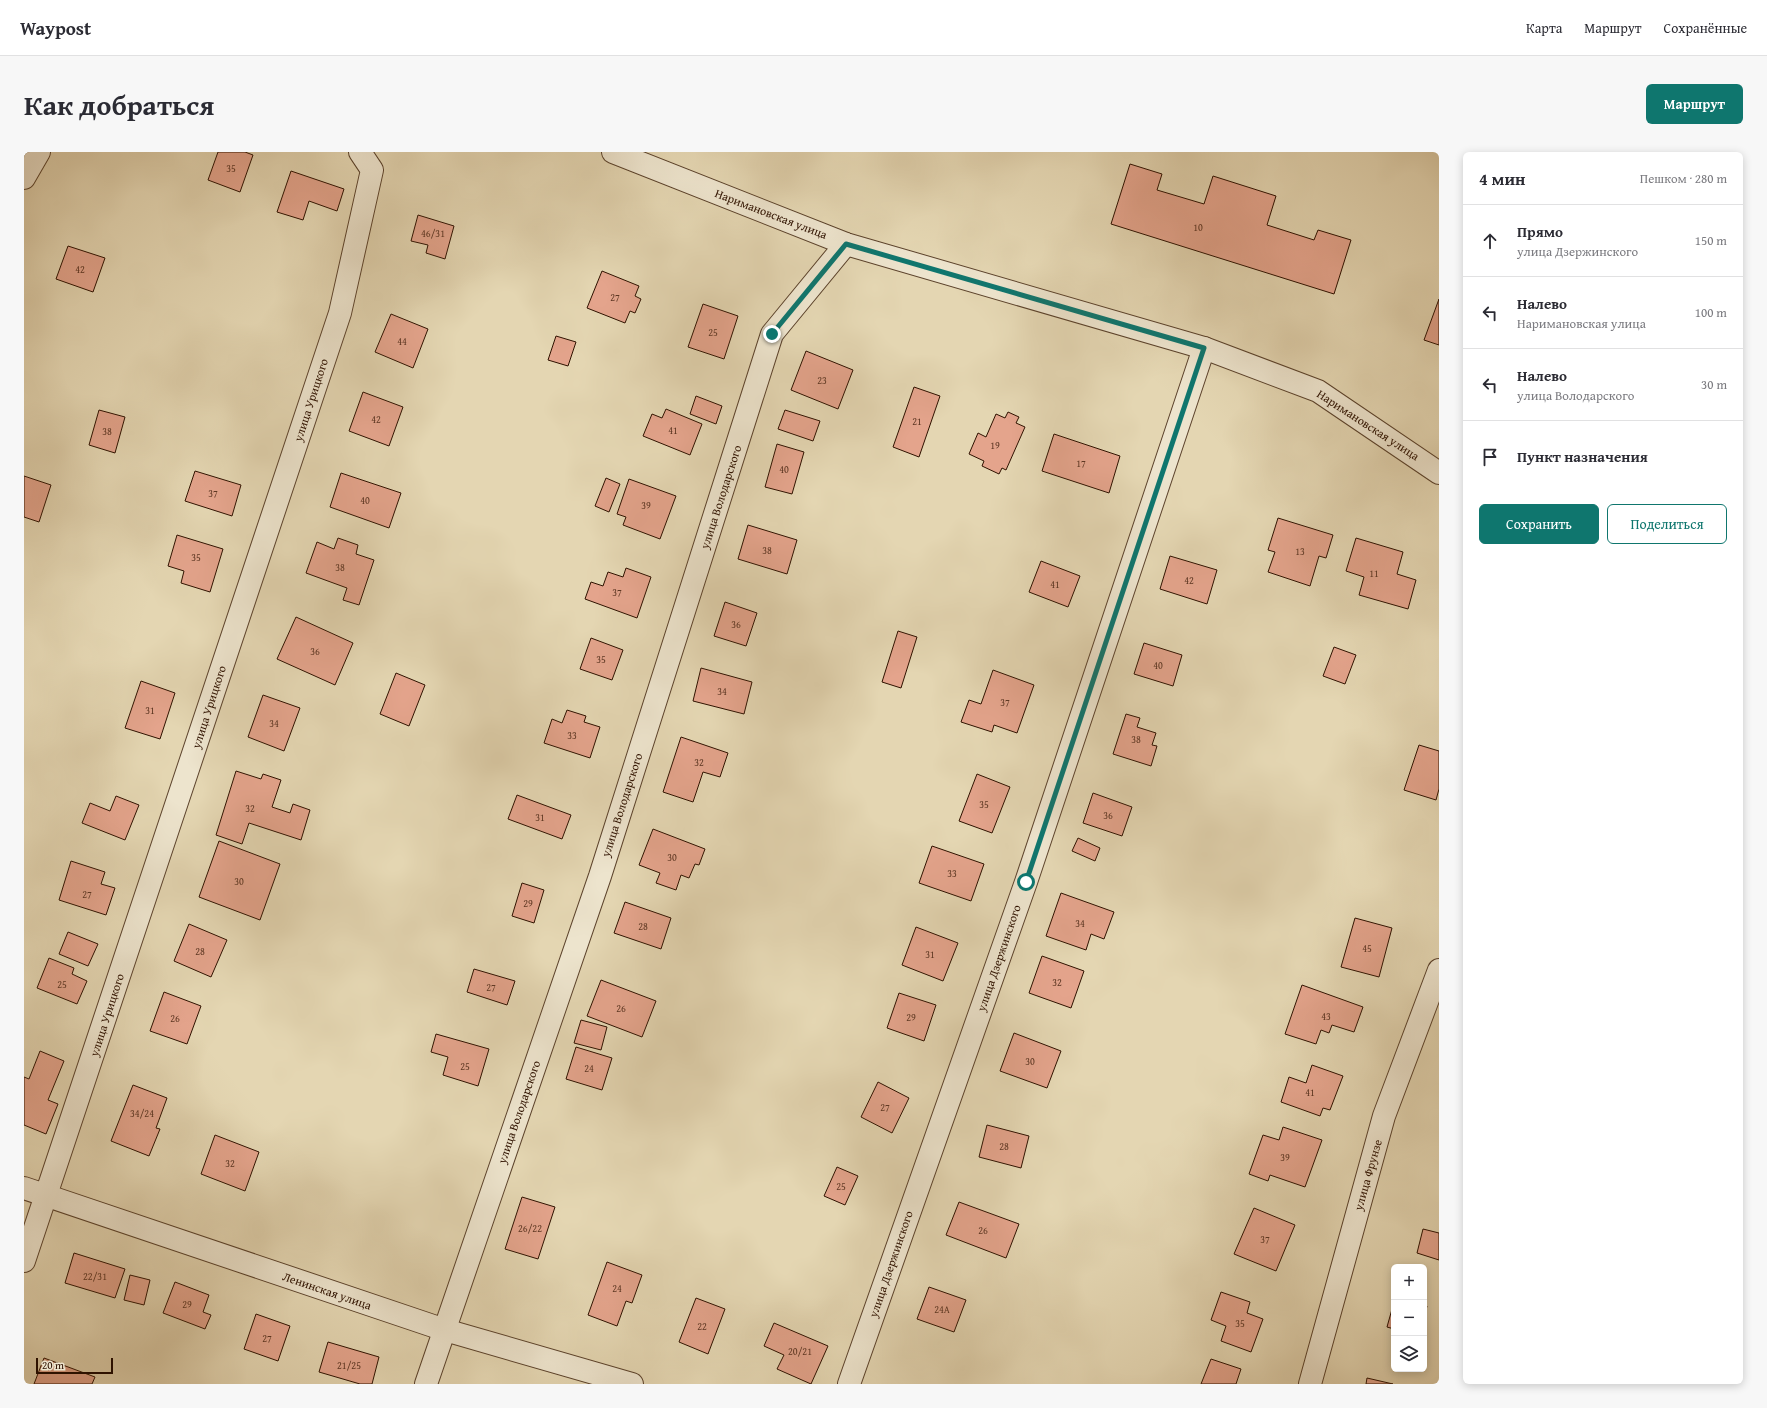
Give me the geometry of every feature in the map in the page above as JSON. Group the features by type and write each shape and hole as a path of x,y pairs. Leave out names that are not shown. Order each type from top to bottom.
{"street":[{"path":"24,178 39,152"},
{"name":"улица Урицкого","path":"24,1261 47,1196 340,313 372,170 360,152"},
{"name":"Наримановская улица","path":"613,152 846,244 1204,348 1318,391 1439,473"},
{"name":"улица Володарского","path":"426,1384 600,876 772,334 846,244"},
{"name":"улица Дзержинского","path":"849,1384 1026,882 1204,348"},
{"name":"улица Фрунзе","path":"1310,1384 1384,1116 1439,970"},
{"name":"Ленинская улица","path":"24,1188 445,1330 632,1384"}],"building":[{"path":"218,152 245,152 253,155 240,192 208,180"},
{"path":"1130,164 1162,174 1157,190 1204,204 1213,176 1276,196 1267,225 1314,240 1318,230 1351,240 1334,294 1111,224"},
{"path":"291,171 344,189 337,211 309,201 303,220 277,212"},
{"path":"418,215 454,226 445,259 426,253 428,245 411,241"},
{"path":"68,246 105,258 93,292 56,279"},
{"path":"602,271 639,286 635,296 641,299 635,313 630,311 625,323 587,308"},
{"path":"1439,299 1439,345 1424,340"},
{"path":"703,304 738,316 724,359 688,347"},
{"path":"391,314 428,329 413,368 375,352"},
{"path":"556,336 576,342 568,366 548,360"},
{"path":"806,351 853,370 838,409 791,390"},
{"path":"914,387 940,396 919,457 893,447"},
{"path":"363,392 403,407 389,446 349,431"},
{"path":"696,396 722,406 716,424 690,414"},
{"path":"666,409 702,424 690,455 643,436 652,414 662,418"},
{"path":"99,410 125,417 115,453 89,445"},
{"path":"785,410 820,421 813,441 778,429"},
{"path":"1008,412 1019,417 1016,423 1025,427 1006,470 1002,468 999,474 982,466 984,461 969,454 978,433 986,437 996,414 1005,418"},
{"path":"1054,434 1120,456 1109,493 1042,471"},
{"path":"777,444 804,452 792,494 765,487"},
{"path":"195,471 241,485 232,516 185,501"},
{"path":"341,473 401,493 389,528 330,507"},
{"path":"24,476 51,485 39,522 24,517"},
{"path":"606,478 620,484 609,512 595,506"},
{"path":"629,479 676,496 660,539 623,525 626,517 617,514"},
{"path":"1278,518 1333,535 1326,558 1319,556 1310,586 1268,572 1275,552 1268,550"},
{"path":"748,525 797,540 787,574 738,559"},
{"path":"177,535 223,549 210,592 181,583 184,571 168,566"},
{"path":"338,538 358,545 356,554 374,560 359,605 343,600 347,588 306,573 317,542 334,549"},
{"path":"1356,538 1403,552 1397,574 1416,580 1408,609 1359,595 1364,577 1346,571"},
{"path":"1170,556 1217,570 1207,604 1160,589"},
{"path":"1041,561 1080,576 1068,607 1029,592"},
{"path":"626,568 651,577 637,618 585,599 591,582 603,586 608,572 623,577"},
{"path":"725,602 757,613 746,646 714,636"},
{"path":"296,617 353,643 335,685 277,659"},
{"path":"898,631 917,637 901,688 882,682"},
{"path":"591,638 623,650 612,680 580,669"},
{"path":"1144,643 1182,655 1173,686 1134,674"},
{"path":"1334,647 1356,655 1345,684 1323,676"},
{"path":"701,668 752,682 744,714 693,701"},
{"path":"993,670 1034,685 1017,733 994,725 992,732 961,722 969,700 981,704"},
{"path":"396,673 425,685 409,726 380,714"},
{"path":"141,681 175,693 160,739 125,728"},
{"path":"263,695 300,708 284,751 248,737"},
{"path":"567,710 586,716 584,722 600,727 590,758 544,743 552,719 562,723"},
{"path":"1126,714 1140,718 1137,727 1156,733 1152,745 1157,746 1151,766 1113,754"},
{"path":"681,737 728,753 720,777 703,772 693,802 663,792"},
{"path":"1419,745 1439,751 1439,789 1436,800 1404,790"},
{"path":"236,771 261,779 263,774 281,780 272,807 290,813 293,804 310,810 301,840 249,823 242,844 216,835"},
{"path":"977,774 1010,787 992,833 959,821"},
{"path":"1093,793 1132,807 1122,836 1083,823"},
{"path":"517,795 571,815 562,839 508,819"},
{"path":"116,796 139,805 125,840 82,823 90,803 110,811"},
{"path":"653,829 705,849 699,865 695,864 689,878 681,875 676,890 656,883 660,873 639,865"},
{"path":"1078,838 1100,848 1095,861 1072,851"},
{"path":"219,841 280,864 260,920 199,897"},
{"path":"932,846 984,864 971,901 919,883"},
{"path":"71,861 105,872 101,884 115,888 106,915 59,900"},
{"path":"522,883 544,890 534,923 512,916"},
{"path":"1061,893 1114,912 1104,939 1091,934 1086,950 1046,936"},
{"path":"625,902 671,918 661,949 614,933"},
{"path":"1355,918 1392,928 1379,977 1341,967"},
{"path":"189,924 227,940 211,977 174,961"},
{"path":"916,927 958,943 943,981 902,965"},
{"path":"68,932 98,944 88,966 59,954"},
{"path":"1042,956 1084,971 1071,1008 1029,993"},
{"path":"49,958 74,968 72,974 87,981 77,1004 37,988"},
{"path":"474,969 515,981 507,1005 467,992"},
{"path":"601,980 656,1001 642,1037 587,1016"},
{"path":"1302,985 1363,1007 1354,1032 1332,1025 1329,1033 1321,1030 1316,1044 1285,1034"},
{"path":"164,992 201,1006 187,1044 150,1031"},
{"path":"899,993 936,1005 924,1041 887,1028"},
{"path":"581,1020 607,1027 601,1050 574,1043"},
{"path":"1014,1033 1061,1051 1047,1088 1000,1071"},
{"path":"436,1034 489,1049 478,1086 443,1075 448,1057 431,1052"},
{"path":"576,1047 612,1058 602,1090 566,1079"},
{"path":"40,1051 64,1061 48,1100 58,1104 46,1134 24,1125 24,1077 29,1079"},
{"path":"1312,1065 1343,1076 1330,1110 1323,1108 1320,1116 1281,1102 1289,1077 1306,1083"},
{"path":"878,1082 909,1098 892,1133 861,1117"},
{"path":"133,1085 167,1098 156,1128 160,1129 149,1156 111,1141"},
{"path":"987,1125 1029,1136 1021,1168 979,1157"},
{"path":"1283,1127 1322,1140 1305,1187 1270,1175 1268,1181 1249,1174 1263,1135 1279,1140"},
{"path":"215,1135 259,1152 245,1191 201,1174"},
{"path":"837,1167 858,1176 845,1205 824,1196"},
{"path":"522,1197 555,1207 538,1259 505,1249"},
{"path":"959,1202 1019,1224 1006,1258 946,1235"},
{"path":"1254,1208 1295,1225 1276,1271 1234,1254"},
{"path":"1423,1229 1439,1233 1439,1260 1417,1253"},
{"path":"74,1253 125,1269 115,1298 65,1283"},
{"path":"607,1262 642,1275 632,1303 626,1301 617,1326 588,1315"},
{"path":"130,1275 150,1280 144,1305 124,1300"},
{"path":"175,1282 209,1295 203,1312 211,1315 205,1329 163,1313"},
{"path":"929,1287 966,1300 954,1332 917,1319"},
{"path":"1221,1292 1250,1302 1247,1313 1263,1319 1251,1352 1221,1341 1226,1326 1211,1320"},
{"path":"696,1298 725,1309 708,1354 679,1342"},
{"path":"1391,1313 1391,1328 1387,1327"},
{"path":"256,1314 290,1326 278,1361 244,1349"},
{"path":"774,1323 828,1346 811,1384 777,1369 784,1355 764,1346"},
{"path":"328,1342 379,1357 372,1384 360,1384 319,1372"},
{"path":"44,1358 95,1377 92,1384 34,1384"},
{"path":"1211,1359 1241,1369 1236,1384 1201,1384"},
{"path":"1367,1378 1393,1384 1366,1384"}],"route":[{"path":"772,334 846,244 1204,348 1026,882"}]}
